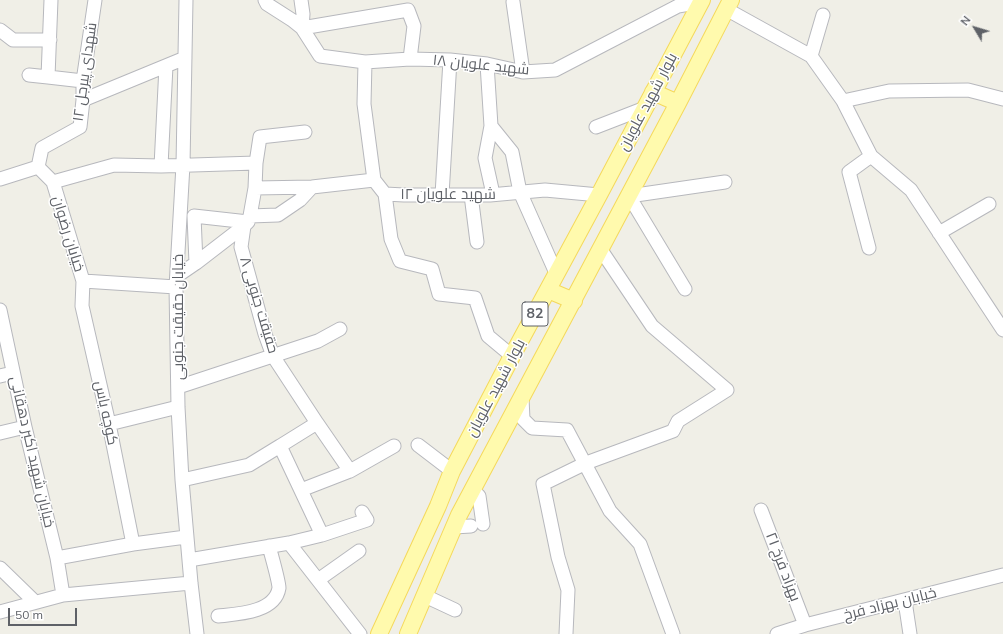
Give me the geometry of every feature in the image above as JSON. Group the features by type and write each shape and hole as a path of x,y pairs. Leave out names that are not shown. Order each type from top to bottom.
{"main road":[{"name":"بلوار شهید علویان","path":"379,634 438,506 452,471 556,273 599,196 700,1"},
{"name":"بلوار شهید علویان","path":"408,634 454,527 678,104 728,5"},
{"path":"653,92 678,104"},
{"path":"548,290 574,301"}],"street":[{"path":"48,77 50,0"},
{"name":"شهدای پیرجل ۱۲","path":"38,167 42,148 80,126 83,100 83,81 95,0"},
{"name":"خیابان حقیقت جنوبی","path":"186,0 183,164 176,282 178,407 186,537 197,634"},
{"path":"301,0 304,14 302,28"},
{"name":"شهید علویان ۱۸","path":"302,28 320,56 365,62 410,59 450,60 487,64 523,72 555,70 678,6 700,1"},
{"path":"266,2 302,28 408,10 414,26 410,59"},
{"path":"513,2 523,72"},
{"path":"728,5 810,56 843,101 871,156 911,190 1002,328"},
{"path":"810,56 823,15"},
{"path":"0,30 13,40 50,40"},
{"path":"83,100 185,58"},
{"path":"442,195 450,60"},
{"path":"255,188 312,187 374,180 364,104 365,62"},
{"path":"487,64 491,126 485,158 493,194"},
{"path":"161,166 166,66"},
{"path":"29,75 83,81"},
{"path":"843,101 889,91 968,90 1003,99"},
{"path":"596,127 645,108"},
{"path":"491,126 512,152 520,192 556,273"},
{"name":"حقیقت جنوبی ۸","path":"305,132 260,136 256,163 255,188 241,247 273,356 350,471"},
{"path":"869,248 849,172 871,156"},
{"path":"52,182 114,165 161,166 183,164 256,163"},
{"path":"0,179 38,167"},
{"name":"خیابان رضوان","path":"38,167 52,182 83,281 176,282"},
{"name":"شهید علویان ۱۲","path":"374,180 385,194 471,195 545,190 599,196"},
{"path":"684,289 629,196 725,182"},
{"path":"196,263 194,216 248,221 278,215 300,200 312,187"},
{"path":"385,194 390,239 400,262 432,269 439,294 475,298 488,336 512,356"},
{"path":"471,195 477,242"},
{"path":"939,233 989,204"},
{"path":"176,282 196,263 248,221"},
{"path":"566,634 568,590 558,556 543,484 586,464 673,431 678,421 728,390 652,326 601,250"},
{"name":"کوچه یاس","path":"83,281 82,306 109,424 133,544"},
{"name":"خیابان شهید اکبر دهقانی","path":"0,310 24,427 57,558 63,595"},
{"path":"178,387 318,340 340,329"},
{"path":"0,376 13,373"},
{"path":"522,398 523,419 532,428 567,430 610,511 640,544 673,634"},
{"path":"109,424 178,407"},
{"path":"182,480 249,465 317,423"},
{"path":"0,434 24,427"},
{"path":"418,444 452,471"},
{"path":"280,446 322,535"},
{"path":"301,490 350,471 394,446"},
{"path":"454,527 477,525 479,496 473,490"},
{"name":"بهزاد فرخ ۲۱","path":"761,510 805,625"},
{"path":"189,560 289,543 322,535 367,520 362,512"},
{"path":"57,558 133,544 186,537"},
{"path":"289,543 360,634"},
{"path":"218,616 245,614 265,606 276,596 279,588 270,546"},
{"path":"318,580 358,551"},
{"path":"0,568 34,602"},
{"name":"خیابان بهزاد فرخ","path":"777,634 805,625 905,601 1003,575"},
{"path":"0,612 63,595 191,583"},
{"path":"425,596 455,610"},
{"path":"905,601 910,634"}]}
